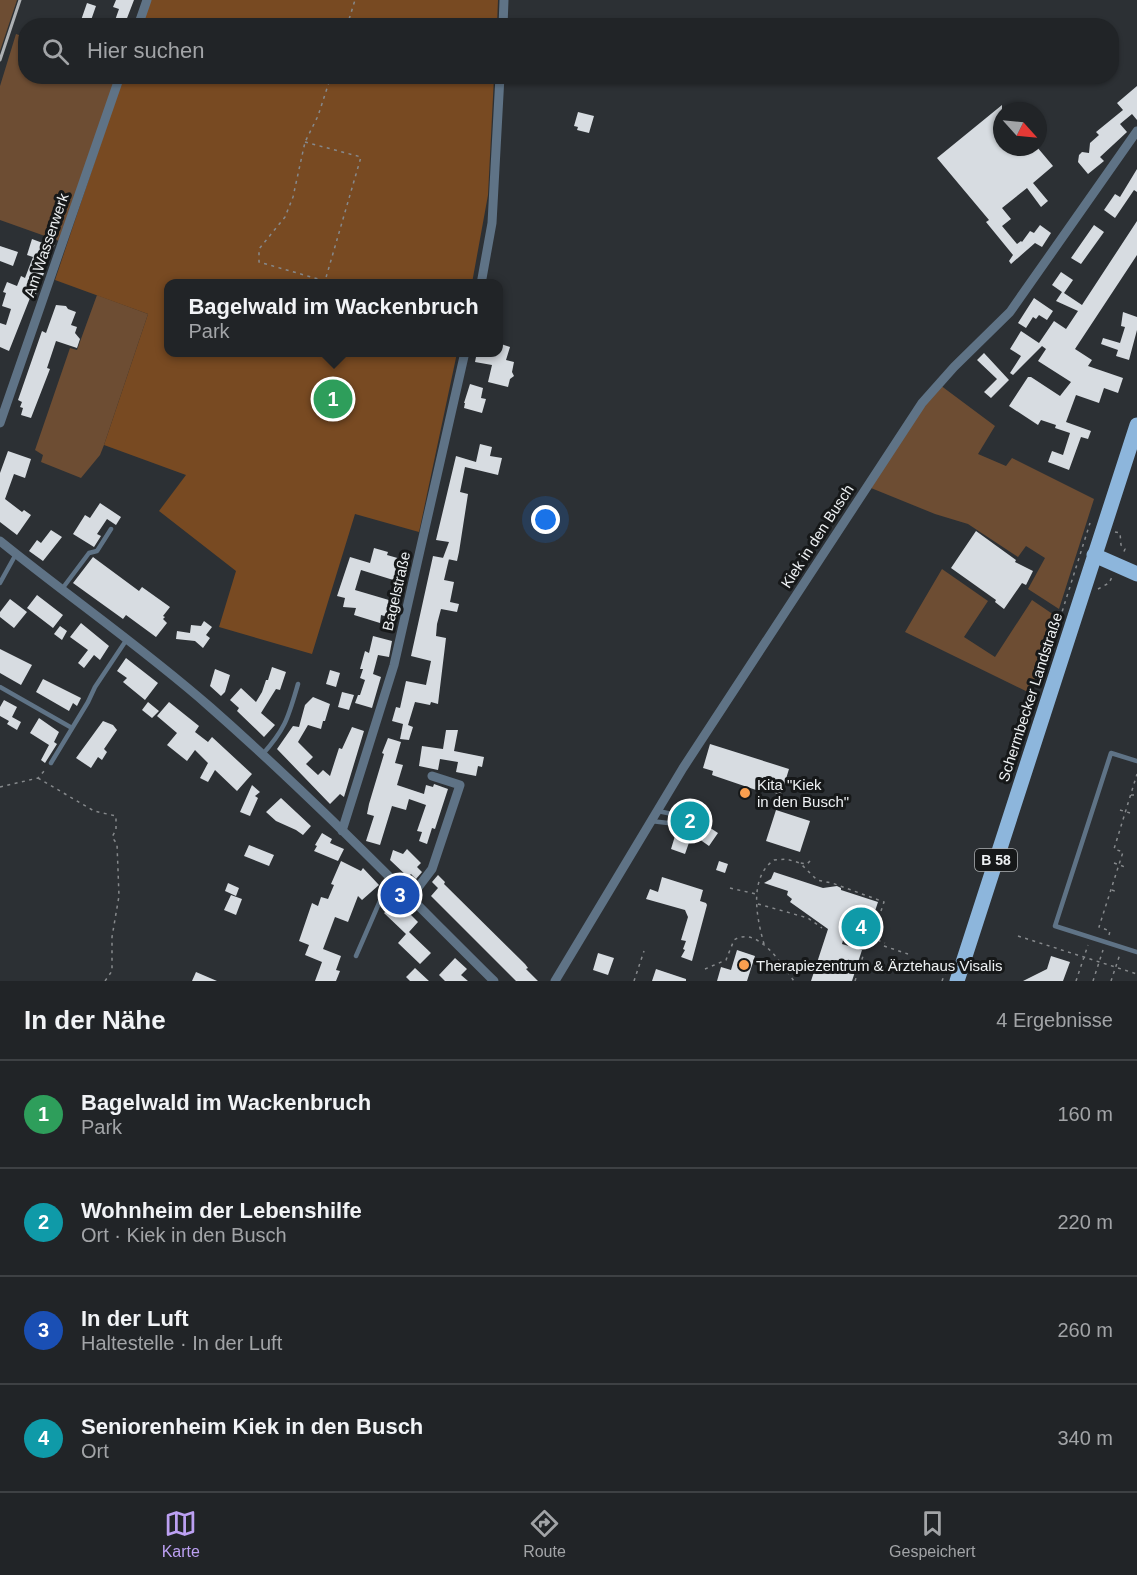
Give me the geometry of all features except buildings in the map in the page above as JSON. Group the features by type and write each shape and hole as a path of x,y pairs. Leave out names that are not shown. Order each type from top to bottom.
{"main road":[{"name":"Schermbecker Landstraße","path":"957,981 1137,425"},
{"path":"1094,555 1137,574"}],"street":[{"path":"141,18 147,0"},
{"path":"503,18 504,0"},
{"name":"Am Wasserwerk","path":"0,423 117,84"},
{"path":"481,279 492,223 500,84"},
{"name":"Kiek in den Busch","path":"555,981 683,768 922,403 954,367 1010,312 1137,131"},
{"name":"Bagelstraße","path":"342,831 394,665 464,357"},
{"path":"0,541 210,706 342,831 494,981"},
{"path":"432,776 460,785 472,786"},
{"path":"410,898 432,869 460,785"}],"lane":[{"path":"62,589 89,553 97,551 111,529"},
{"path":"0,583 16,554"},
{"path":"51,763 95,687 127,639"},
{"path":"262,755 280,735 286,724 298,684"},
{"path":"0,687 72,728"},
{"path":"1137,761 1111,753 1055,926 1137,952"},
{"path":"651,821 672,822 674,818 672,814 657,811"},
{"path":"356,956 390,878"}],"path":[{"path":"349,18 355,0"},
{"path":"318,279 259,262 259,249 285,217 305,141 318,116 328,84"},
{"path":"305,141 361,157 326,279"},
{"path":"0,787 38,778 51,763"},
{"path":"1093,981 1110,931 1099,927 1123,852 1114,849 1137,774"},
{"path":"38,778 94,812 116,816 116,830 112,837 117,844 119,896 112,937 112,971 105,981"},
{"path":"1128,785 1133,787"},
{"path":"1130,796 1137,795"},
{"path":"1120,810 1130,813"},
{"path":"1112,835 1122,838"},
{"path":"764,945 757,894 761,877 768,864 779,859 807,864 810,861"},
{"path":"800,863 817,880 832,883 884,902 872,938 885,942"},
{"path":"1114,863 1125,867"},
{"path":"730,888 757,894"},
{"path":"1107,888 1117,892"},
{"path":"757,904 808,918 822,928"},
{"path":"1099,912 1109,916"},
{"path":"705,969 726,960 731,945 738,938 749,936 764,945 794,981"},
{"path":"1018,936 1137,974"},
{"path":"1076,981 1090,937"},
{"path":"884,946 908,954"},
{"path":"1111,981 1122,947"},
{"path":"634,981 644,951"},
{"path":"855,981 864,953"}],"shaded area":[{"path":"0,0 17,0 0,51"},
{"path":"149,0 498,0 497,18 143,18"},
{"path":"16,34 18,35 18,84 115,84 59,241 0,220 0,86"},
{"path":"121,84 494,84 488,195 473,279 164,279 164,357 456,357 419,532 355,514 312,654 219,627 236,571 159,511 186,475 104,445 148,314 55,280"},
{"path":"97,295 148,314 100,455 81,478 41,462 43,455 35,450 70,348 77,350"},
{"path":"940,385 995,426 978,454 1006,466 1012,458 1094,499 1059,609 1028,589 1045,558 1026,546 1018,557 968,524 935,514 871,488 921,408"},
{"path":"942,569 988,601 964,637 995,657 1032,600 1057,617 1030,693 905,632"}],"railway":[{"path":"0,60 20,0"}],"place":[{"name":"Bagelwald im Wackenbruch","path":"333,399"},
{"name":"Kita \"Kiek in den Busch\"","path":"745,793"},
{"name":"Wohnheim der Lebenshilfe","path":"690,821"},
{"name":"In der Luft","path":"400,895"},
{"name":"Seniorenheim Kiek in den Busch","path":"861,927"},
{"name":"Therapiezentrum & Ärztehaus Visalis","path":"744,965"}]}
